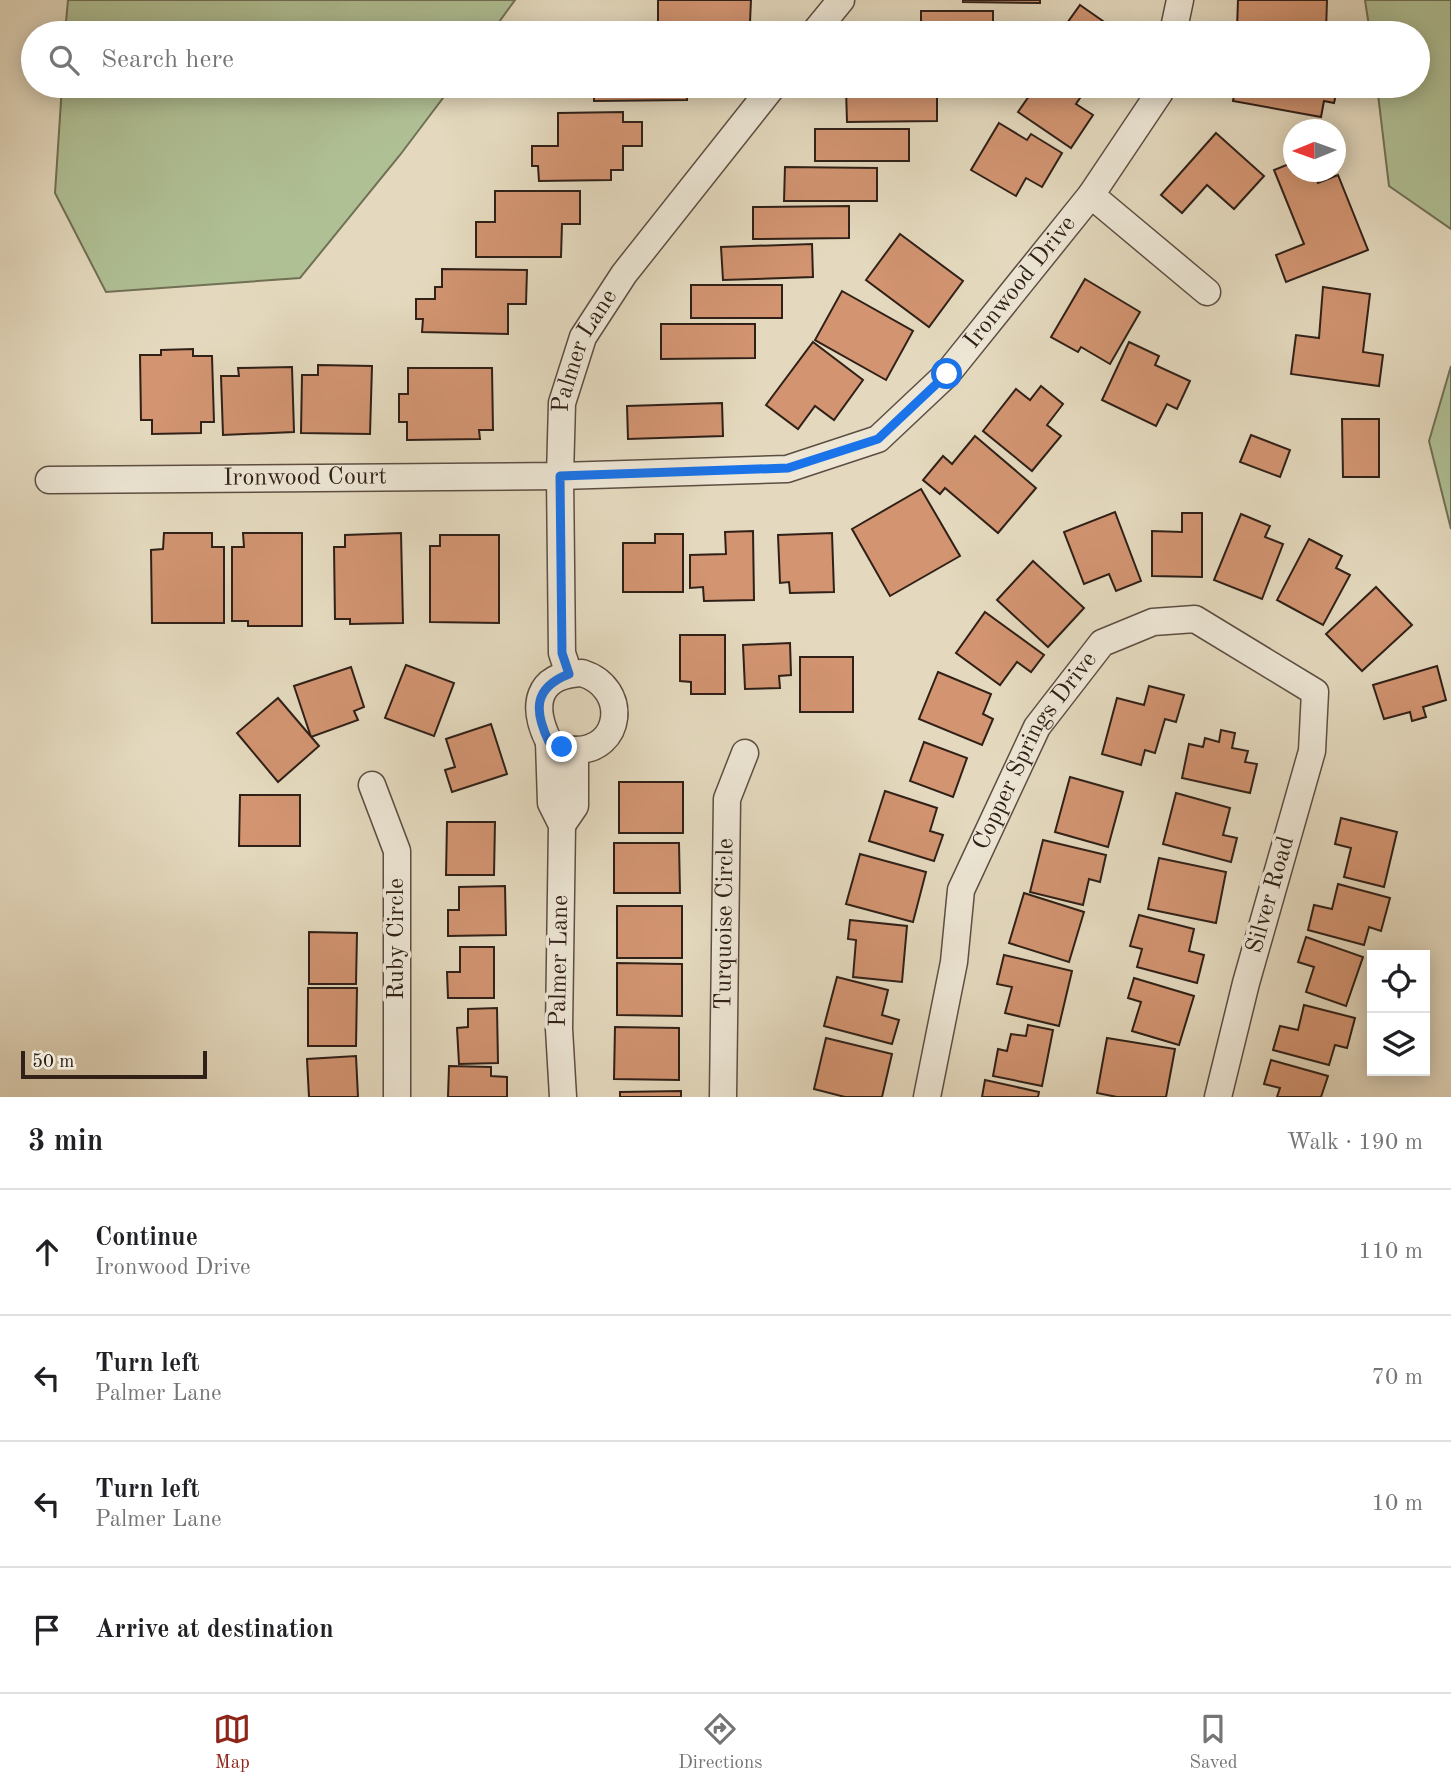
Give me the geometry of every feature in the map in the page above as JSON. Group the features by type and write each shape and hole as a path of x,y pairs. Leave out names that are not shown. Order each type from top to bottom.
{"street":[{"path":"824,21 841,0"},
{"path":"1176,21 1180,0"},
{"name":"Palmer Lane","path":"563,1097 559,1029 562,825 551,803 549,742 539,720 538,708 541,696 548,686 557,678 569,674 562,653 562,403 583,337 624,274 763,98"},
{"name":"Ironwood Drive","path":"560,476 788,468 878,439 947,374 1091,195 1156,98"},
{"path":"1091,195 1207,292"},
{"name":"Ironwood Court","path":"48,480 560,476"},
{"name":"Copper Springs Drive","path":"927,1097 954,962 961,890 1037,727 1102,643 1153,622 1195,619 1315,692"},
{"path":"549,742 575,750 588,748 599,743 614,721 615,708 604,685 594,677 582,673 569,674"},
{"name":"Silver Road","path":"1217,1097 1246,983 1312,751 1315,692"},
{"name":"Palmer Lane","path":"562,825 575,806 575,750"},
{"name":"Turquoise Circle","path":"723,1097 727,800 746,754"},
{"name":"Ruby Circle","path":"372,785 397,851 397,1097"}],"green space":[{"path":"68,0 515,0 500,21 66,21"},
{"path":"1365,0 1451,0 1451,229 1389,186 1378,98 1430,98 1430,21 1368,21"},
{"path":"61,98 443,98 300,278 106,292 55,193"},
{"path":"1451,366 1451,529 1429,441"}],"building":[{"path":"658,0 751,0 750,21 658,21"},
{"path":"1040,0 1040,3 963,2"},
{"path":"1238,0 1327,0 1326,21 1237,21"},
{"path":"1080,5 1103,21 1069,21"},
{"path":"921,11 993,11 993,21 921,21"},
{"path":"594,98 687,98 687,100 594,101"},
{"path":"846,98 937,98 937,121 847,122"},
{"path":"1028,98 1080,98 1076,104 1093,115 1071,148 1018,112"},
{"path":"1234,98 1335,98 1334,103 1324,101 1321,117 1233,101"},
{"path":"623,112 623,122 642,122 642,146 623,146 623,170 611,170 611,180 539,181 538,166 532,166 532,146 558,146 558,113"},
{"path":"999,123 1027,140 1031,134 1062,153 1042,187 1026,178 1016,196 971,170"},
{"path":"815,129 909,129 909,161 815,161"},
{"path":"1216,133 1264,176 1234,209 1207,185 1182,213 1161,195"},
{"path":"1283,166 1283,182 1341,182 1368,250 1286,282 1276,255 1304,244 1274,170"},
{"path":"785,167 877,168 877,201 784,201"},
{"path":"495,191 580,191 580,224 562,224 561,257 476,257 476,222 495,222"},
{"path":"849,206 849,238 753,239 753,207"},
{"path":"900,234 963,281 929,327 866,280"},
{"path":"812,244 813,277 723,280 721,247"},
{"path":"442,269 527,270 526,304 508,304 508,334 422,332 423,319 416,319 416,299 435,299 435,287 442,287"},
{"path":"1085,279 1140,312 1110,364 1081,347 1078,352 1051,337"},
{"path":"691,285 782,285 782,318 691,318"},
{"path":"1323,287 1370,294 1363,352 1383,355 1379,386 1291,374 1296,335 1319,338"},
{"path":"842,291 913,331 886,380 815,340"},
{"path":"661,324 755,324 755,358 661,359"},
{"path":"813,342 863,380 834,420 815,406 798,429 766,405"},
{"path":"1129,342 1159,356 1155,365 1190,381 1177,409 1167,404 1156,426 1102,400"},
{"path":"193,349 193,356 212,356 214,422 201,422 201,433 152,434 152,420 141,420 140,355 161,355 161,350"},
{"path":"318,365 372,366 370,434 301,433 302,375 318,375"},
{"path":"292,367 294,432 223,435 221,376 239,376 238,368"},
{"path":"408,368 492,368 493,430 479,430 480,439 407,440 407,422 399,422 399,394 408,394"},
{"path":"1041,386 1063,404 1047,425 1061,436 1032,471 983,431 1016,389 1030,400"},
{"path":"722,403 723,436 628,439 627,406"},
{"path":"1342,419 1379,419 1379,477 1343,477"},
{"path":"1251,435 1290,450 1280,477 1240,462"},
{"path":"975,436 1036,488 998,533 945,488 940,494 923,480 943,456 952,464"},
{"path":"921,489 960,556 890,596 852,529"},
{"path":"1115,512 1141,581 1116,591 1109,574 1084,584 1064,532"},
{"path":"1182,513 1202,513 1202,577 1152,576 1152,531 1182,532"},
{"path":"1241,514 1270,526 1265,537 1283,544 1262,599 1214,580"},
{"path":"753,531 754,600 704,601 703,587 690,588 690,555 726,554 725,532"},
{"path":"164,533 212,533 212,547 224,547 224,623 152,623 151,550 163,549"},
{"path":"243,533 302,533 302,626 248,626 248,621 232,621 232,547 244,547"},
{"path":"401,533 403,623 350,624 350,619 335,619 334,547 345,547 345,535"},
{"path":"832,533 834,592 790,593 789,582 780,583 778,535"},
{"path":"655,534 683,534 683,592 623,592 623,543 655,543"},
{"path":"440,535 499,535 499,623 430,622 430,546 440,546"},
{"path":"1309,539 1342,556 1336,568 1350,575 1323,625 1277,600"},
{"path":"1033,561 1084,608 1048,647 997,600"},
{"path":"1376,587 1412,625 1362,671 1326,634"},
{"path":"985,612 1044,655 1031,672 1017,662 1000,685 956,653"},
{"path":"680,635 725,635 725,694 691,694 691,682 680,681"},
{"path":"790,643 791,675 779,676 780,688 745,689 743,645"},
{"path":"800,657 853,657 853,712 800,712"},
{"path":"406,665 454,683 434,736 385,718"},
{"path":"1437,666 1446,700 1423,707 1426,717 1412,721 1410,712 1384,719 1373,685"},
{"path":"351,667 364,707 354,711 358,720 311,737 294,686"},
{"path":"938,672 991,694 983,714 993,719 982,745 919,719"},
{"path":"1149,686 1184,695 1176,722 1165,719 1155,753 1145,750 1141,765 1102,754 1117,698 1144,705"},
{"path":"278,698 319,746 278,782 237,733"},
{"path":"491,724 507,774 452,792 445,770 455,767 446,739"},
{"path":"1221,730 1235,733 1232,748 1248,751 1245,762 1257,764 1250,793 1182,778 1189,744 1203,747 1205,738 1219,742"},
{"path":"924,742 967,758 953,797 910,781"},
{"path":"1070,777 1123,792 1108,847 1055,832"},
{"path":"619,782 683,782 683,833 619,833"},
{"path":"885,791 937,808 930,831 943,835 934,861 869,841"},
{"path":"1176,793 1230,808 1223,835 1237,838 1231,862 1163,844"},
{"path":"240,795 300,795 300,846 239,846"},
{"path":"1341,818 1397,832 1384,887 1344,877 1351,848 1335,844"},
{"path":"447,822 495,822 494,875 446,875"},
{"path":"1043,840 1106,855 1100,882 1089,879 1083,905 1030,892"},
{"path":"614,843 679,843 680,893 614,893"},
{"path":"860,854 926,872 913,922 846,904"},
{"path":"1159,858 1226,872 1216,923 1148,909"},
{"path":"1338,884 1390,898 1381,931 1369,927 1364,945 1308,930 1314,905 1332,909"},
{"path":"505,886 506,935 448,936 448,910 459,910 459,887"},
{"path":"1024,893 1084,912 1069,962 1009,943"},
{"path":"617,906 682,906 682,958 617,958"},
{"path":"1139,915 1194,929 1189,951 1204,955 1197,983 1137,967 1142,949 1130,946"},
{"path":"850,920 907,926 902,982 853,977 856,940 848,939"},
{"path":"309,932 357,933 356,984 309,984"},
{"path":"1306,937 1363,957 1346,1006 1306,992 1314,967 1298,962"},
{"path":"460,947 494,947 494,998 448,998 447,972 460,972"},
{"path":"1004,955 1072,971 1059,1026 1005,1013 1012,987 997,984"},
{"path":"617,963 682,964 682,1016 617,1015"},
{"path":"837,977 888,990 882,1015 899,1020 892,1044 824,1026"},
{"path":"1134,978 1194,996 1179,1045 1132,1031 1141,1002 1128,998"},
{"path":"308,988 357,988 356,1046 308,1046"},
{"path":"1304,1005 1355,1018 1347,1048 1335,1045 1329,1065 1273,1050 1280,1026 1298,1030"},
{"path":"497,1008 498,1063 459,1064 457,1028 468,1027 468,1009"},
{"path":"1028,1025 1053,1030 1042,1086 993,1076 998,1049 1007,1051 1011,1034 1026,1036"},
{"path":"615,1027 679,1028 679,1080 614,1079"},
{"path":"826,1038 892,1054 882,1097 845,1097 814,1089"},
{"path":"1107,1038 1175,1049 1166,1097 1117,1097 1097,1093"},
{"path":"356,1056 358,1097 309,1097 307,1059"},
{"path":"1271,1060 1328,1076 1321,1097 1277,1097 1280,1088 1264,1084"},
{"path":"449,1066 491,1067 491,1076 507,1077 507,1097 448,1097"},
{"path":"985,1080 1039,1092 1038,1097 982,1097"},
{"path":"681,1091 681,1097 620,1097 620,1092"}],"route":[{"path":"562,747 549,742 539,720 538,708 541,696 548,686 557,678 569,674 562,653 560,476 788,468 878,439 947,374"}]}
